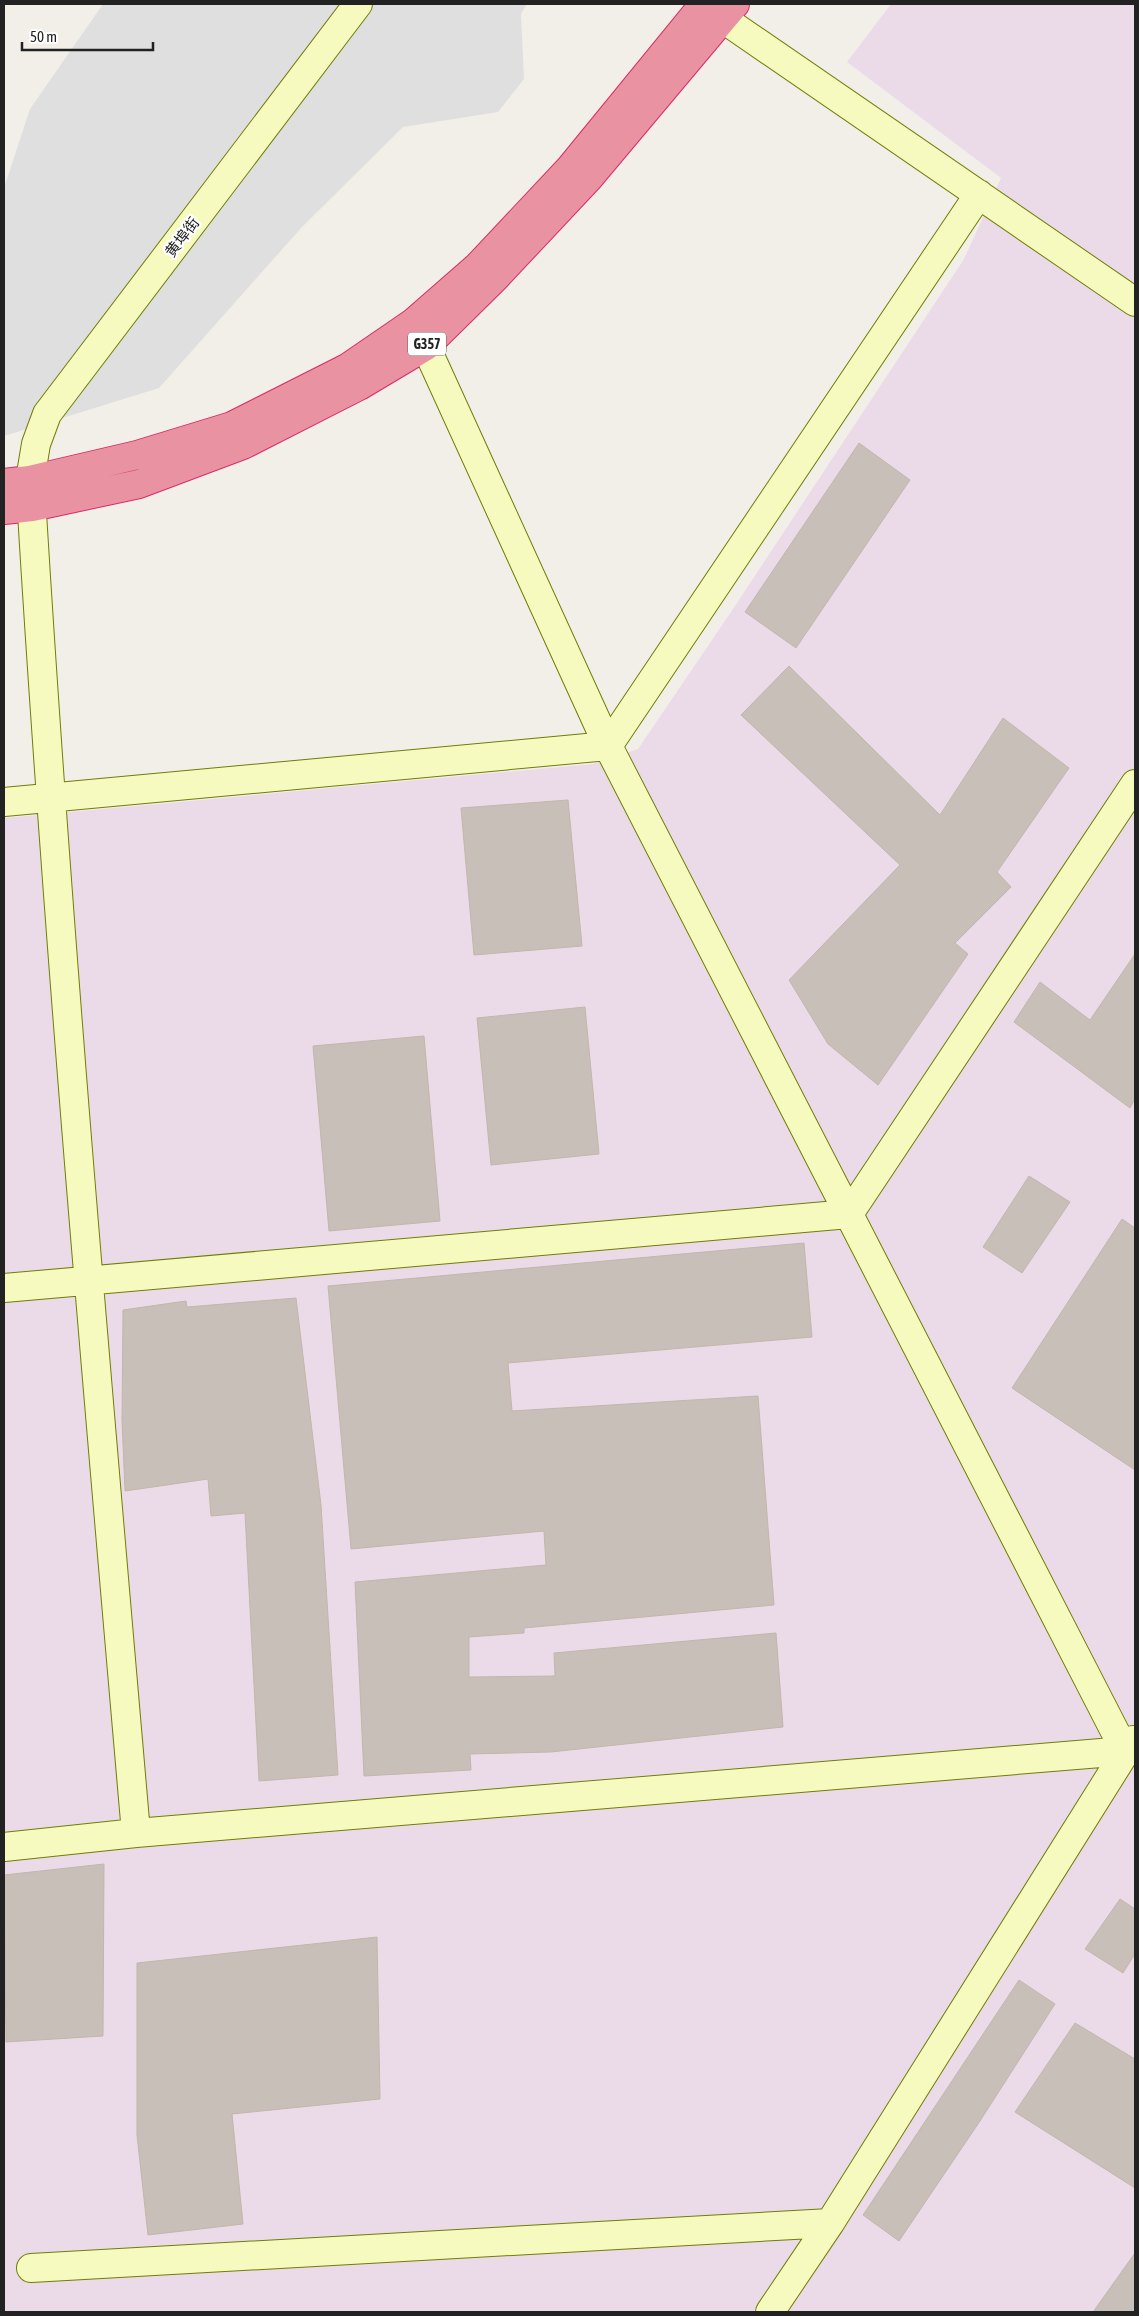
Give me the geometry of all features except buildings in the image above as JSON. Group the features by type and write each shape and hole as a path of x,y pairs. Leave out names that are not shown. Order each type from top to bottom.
{"highway":[{"name":"G357","path":"4,483 30,480 137,455 232,426 346,368 414,322 478,266 717,8"},
{"name":"G357","path":"4,510 32,507 139,484 243,445 359,386 426,346 495,278 588,179 717,8"}],"street":[{"name":"黄埠街","path":"136,1833 88,1280 51,798 30,480 36,444 46,414 358,4"},
{"path":"717,8 978,194 1135,302"},
{"path":"608,746 978,194"},
{"path":"414,322 608,746 849,1214 1130,1744"},
{"path":"4,802 608,746"},
{"path":"849,1214 1135,784"},
{"path":"4,1288 849,1214"},
{"path":"4,1847 136,1833 1130,1744"},
{"path":"770,2312 830,2223 1130,1744"},
{"path":"31,2268 830,2223"}],"shaded area":[{"path":"103,4 527,4 521,14 524,79 498,112 403,127 302,227 159,388 4,436 4,188 30,109"},
{"path":"891,4 1135,4 1135,2312 4,2312 4,818 593,764 638,749 733,609 964,259 1001,178 847,62"}]}
